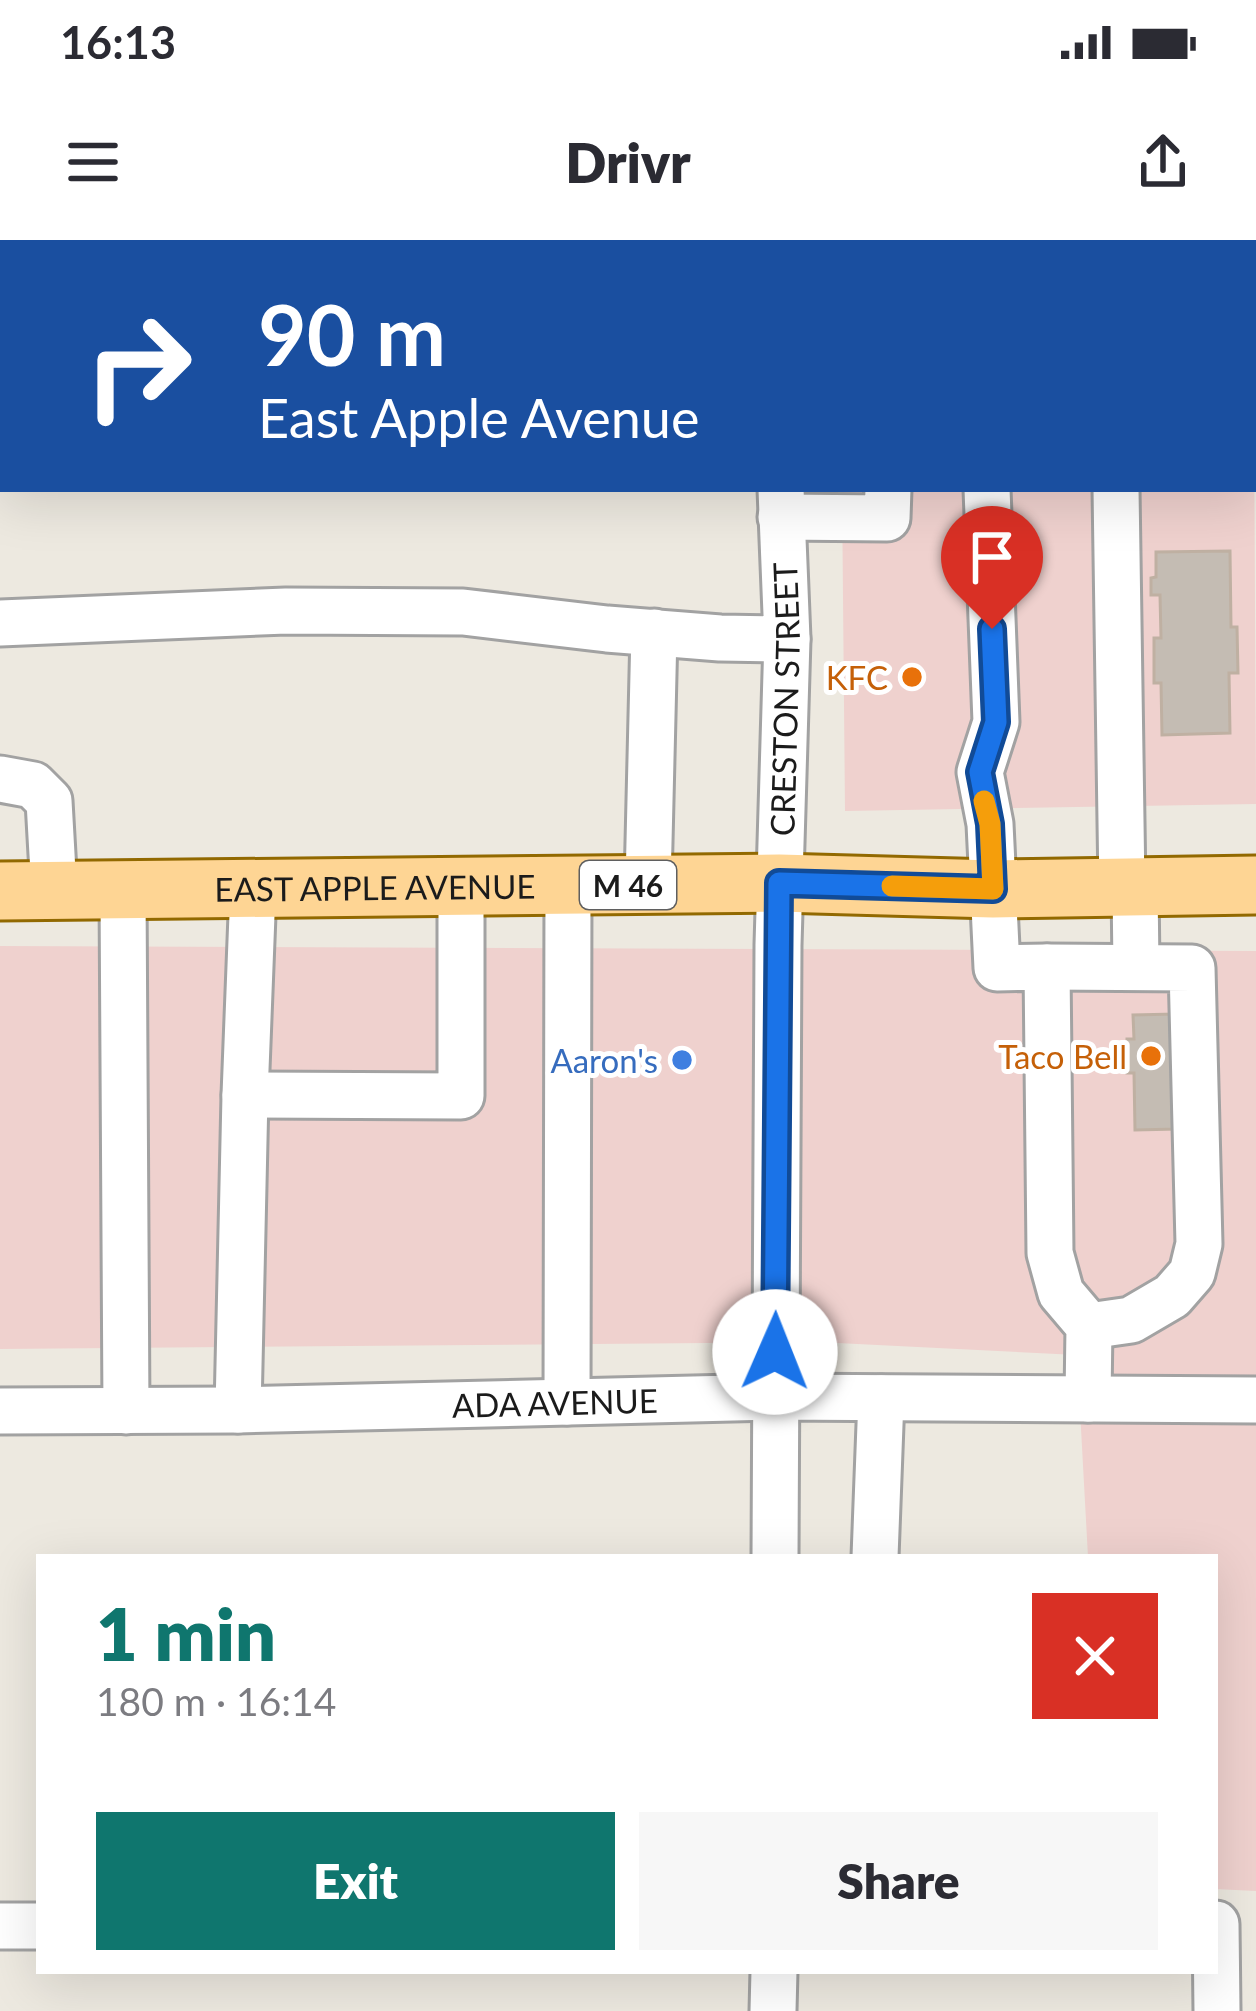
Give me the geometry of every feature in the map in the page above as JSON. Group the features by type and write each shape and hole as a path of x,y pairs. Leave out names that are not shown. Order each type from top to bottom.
{"main road":[{"name":"EAST APPLE AVENUE","path":"27,890 779,883 993,889 1256,885"}],"street":[{"path":"781,503 887,518 888,492"},
{"path":"987,492 996,722 980,772 990,824 997,968 1192,968 1198,1244 1192,1273 1172,1296 1131,1320 1090,1326"},
{"path":"1116,492 1128,887 1136,967"},
{"name":"CRESTON STREET","path":"775,1554 779,883 787,640 781,503"},
{"path":"0,623 286,611 463,612 787,640"},
{"path":"648,884 654,632"},
{"path":"0,779 33,785 49,801 27,890"},
{"path":"567,1402 568,886"},
{"path":"245,1095 461,1096 461,887"},
{"path":"238,1410 253,889"},
{"path":"123,890 126,1411"},
{"path":"1047,967 1050,1252 1061,1293 1090,1326 1088,1399"},
{"name":"ADA AVENUE","path":"0,1412 774,1396 1256,1400"},
{"path":"875,1554 881,1398"},
{"path":"1218,1924 1256,1924"},
{"path":"0,1926 36,1926"},
{"path":"773,2011 774,1974"},
{"path":"1217,1974 1217,2011"}],"shaded area":[{"path":"842,492 1254,492 1256,804 845,811"},
{"path":"0,946 1256,951 1256,1891 1218,1889 1218,1554 1088,1554 1077,1355 817,1342 0,1349"}],"building":[{"path":"1230,551 1231,627 1237,627 1238,673 1229,673 1230,733 1162,735 1161,683 1154,683 1154,638 1161,638 1160,595 1151,595 1156,552"},
{"name":"Taco Bell","path":"1175,1014 1177,1129 1135,1130 1134,1073 1127,1073 1133,1015"}],"slow traffic":[{"path":"892,886 993,889 990,824 984,801"}],"place":[{"name":"KFC","path":"912,677"},
{"name":"Taco Bell","path":"1151,1056"},
{"name":"Aaron's","path":"682,1060"}],"route":[{"path":"775,1352 779,883 993,889 990,824 980,772 996,722 992,629"}]}
